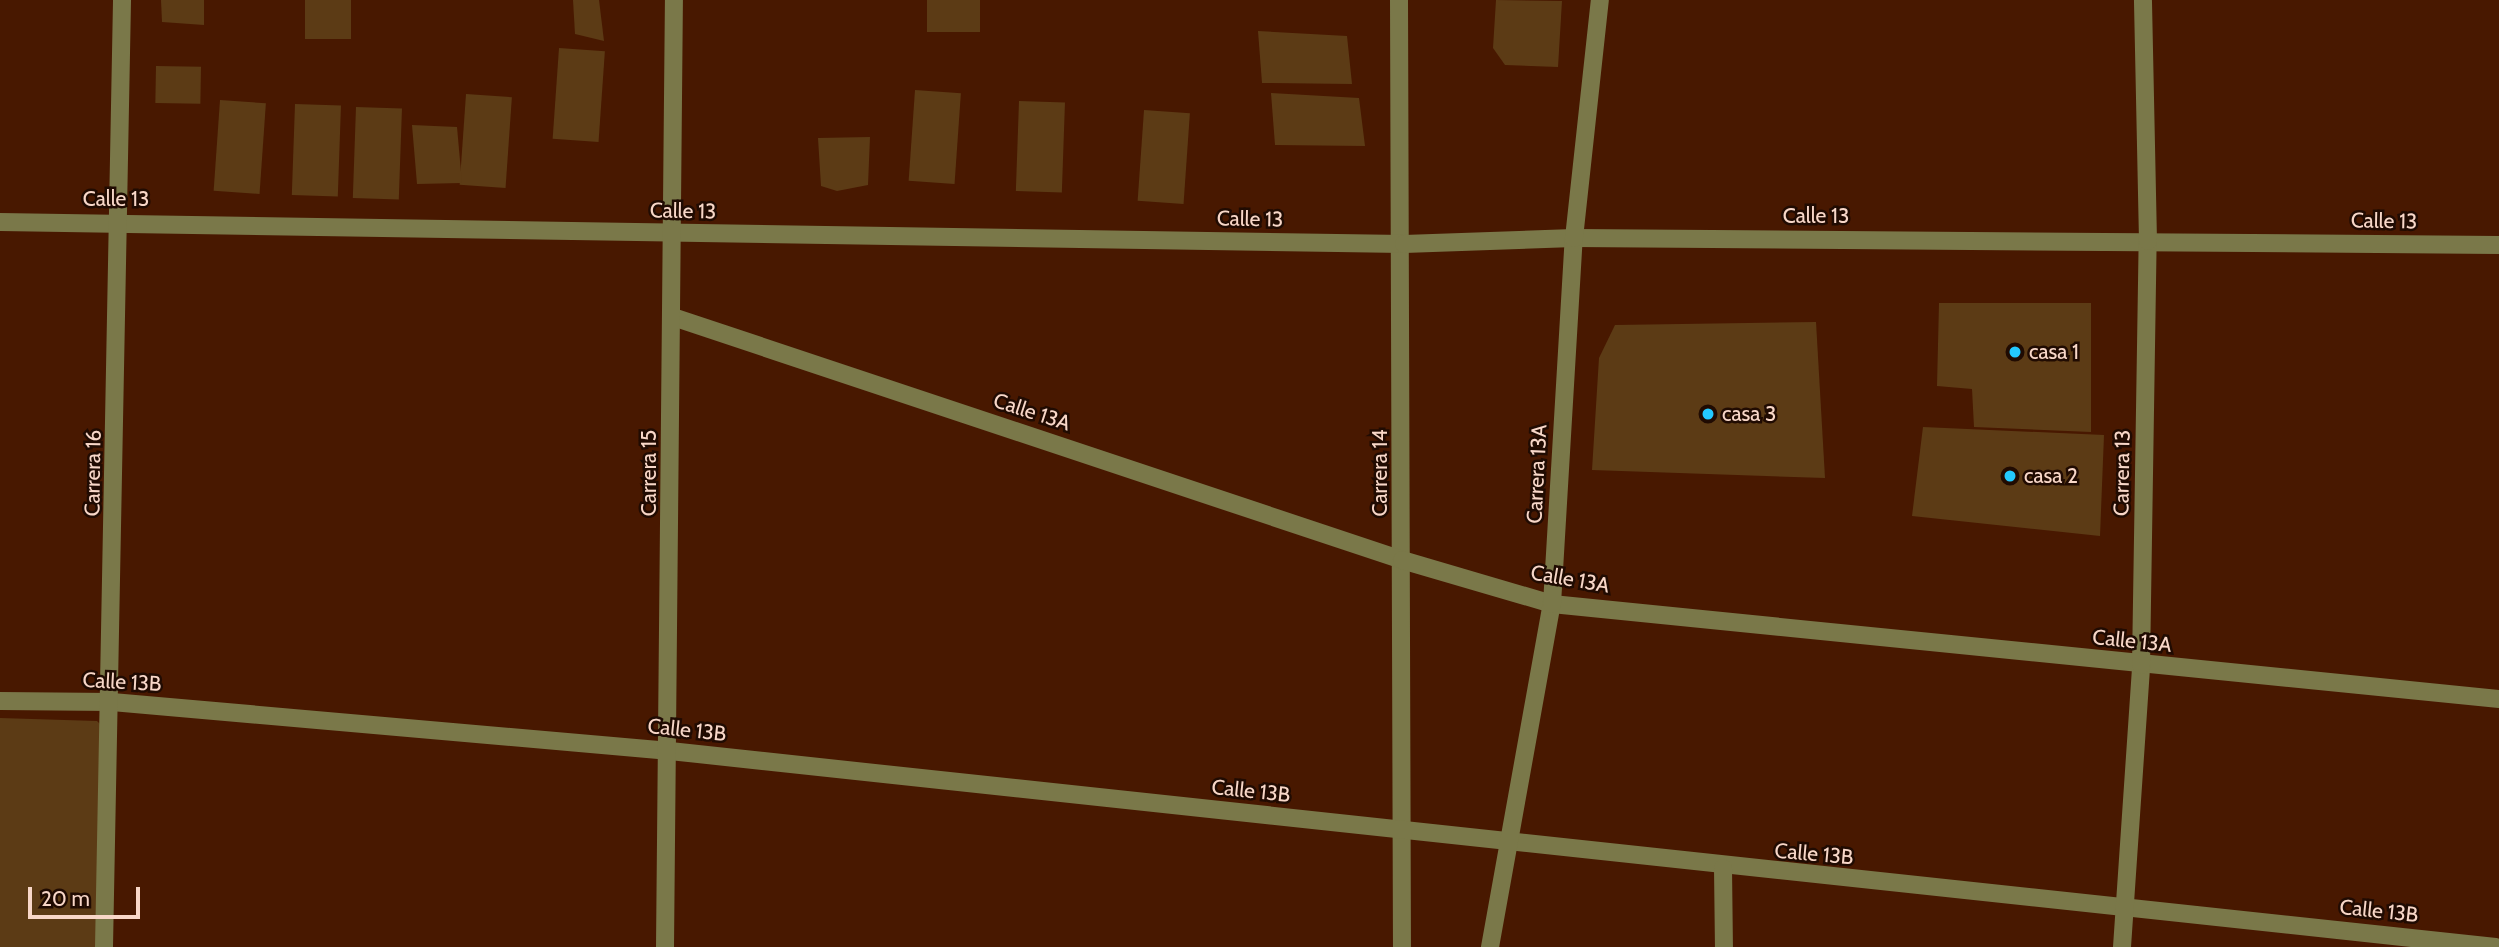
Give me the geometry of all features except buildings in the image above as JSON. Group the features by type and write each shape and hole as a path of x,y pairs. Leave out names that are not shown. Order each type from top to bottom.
{"street":[{"name":"Carrera 16","path":"104,947 112,702 122,0"},
{"name":"Carrera 15","path":"665,947 670,751 673,317 670,233 674,0"},
{"name":"Carrera 14","path":"1399,0 1404,244 1400,830 1402,947"},
{"name":"Carrera 13A","path":"1490,947 1511,844 1552,604 1574,238 1600,0"},
{"name":"Carrera 13","path":"2122,947 2141,665 2148,241 2143,0"},
{"name":"Calle 13","path":"0,222 1404,244 1574,238 2499,245"},
{"name":"Calle 13A","path":"673,317 1402,560 1552,604 2499,699"},
{"name":"Calle 13B","path":"0,701 112,702 670,751 1723,868 2123,905 2496,947"},
{"path":"1723,868 1724,947"}],"place":[{"name":"casa 1","path":"2015,352"},
{"name":"casa 3","path":"1708,414"},
{"name":"casa 2","path":"2010,476"}]}
